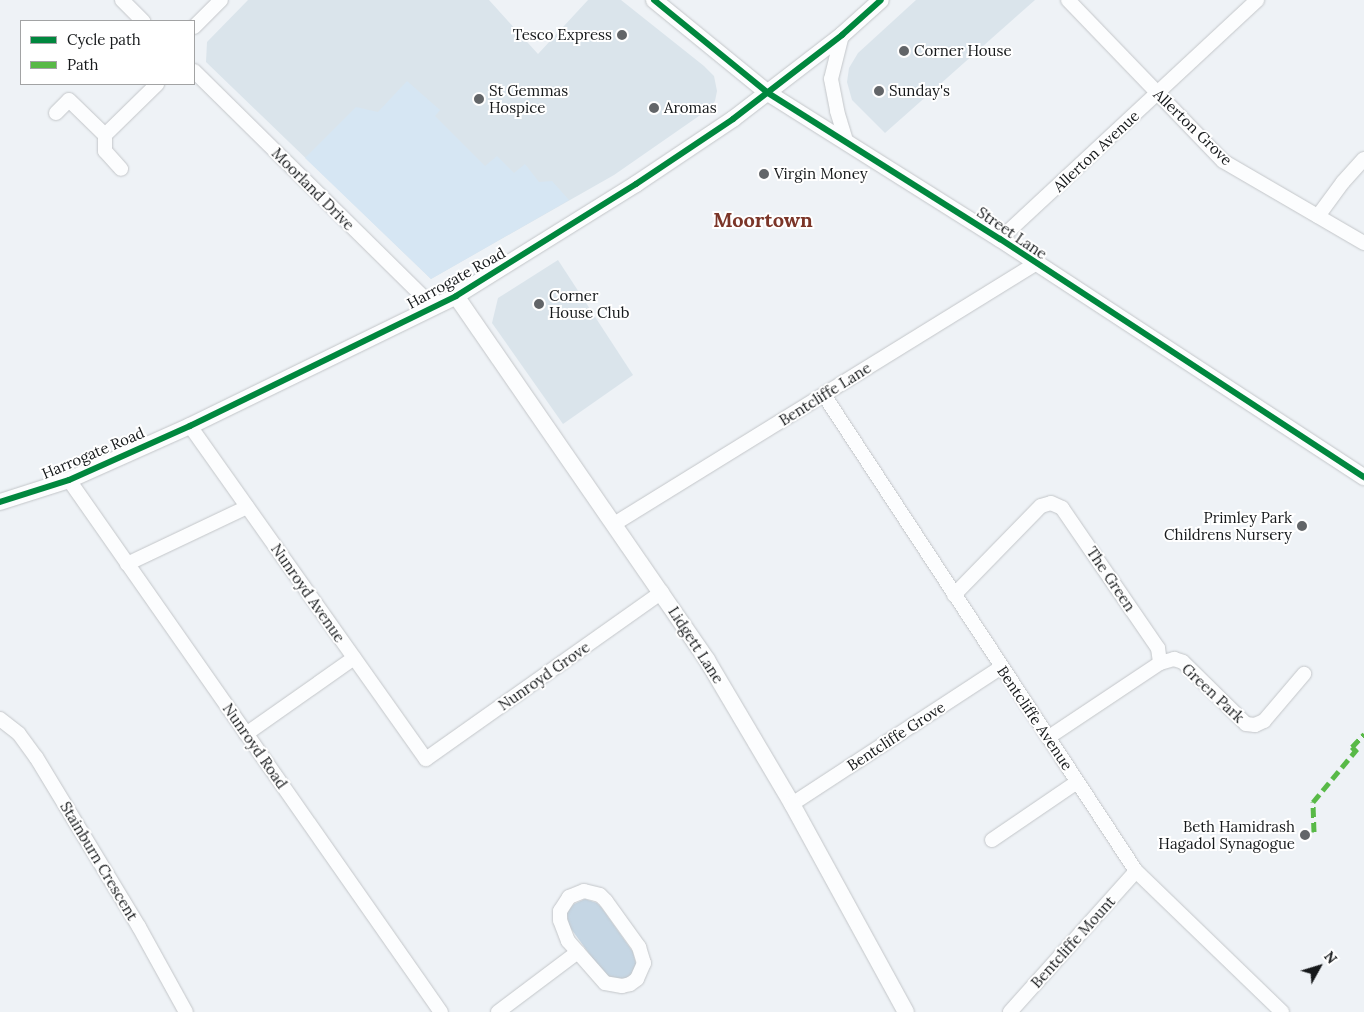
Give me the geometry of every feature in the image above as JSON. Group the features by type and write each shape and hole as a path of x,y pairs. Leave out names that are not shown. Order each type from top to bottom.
{"street":[{"path":"122,0 143,20"},
{"path":"195,26 221,0"},
{"name":"Street Lane","path":"654,0 768,93 846,140 1000,239 1035,264 1364,478"},
{"name":"Harrogate Road","path":"0,502 68,480 190,426 456,296 636,184 768,93 842,35 881,0"},
{"name":"Allerton Grove","path":"1068,0 1223,161 1364,243"},
{"name":"Allerton Avenue","path":"1000,239 1257,0"},
{"path":"842,35 831,79 837,111 846,140"},
{"name":"Moorland Drive","path":"195,71 433,307"},
{"path":"121,169 105,151 106,135 156,85"},
{"path":"56,113 69,100 106,135"},
{"path":"1318,216 1343,182 1364,159"},
{"name":"Bentcliffe Lane","path":"614,524 1035,264"},
{"name":"Lidgett Lane","path":"456,296 662,592 707,660 792,804 906,1012"},
{"name":"Bentcliffe Avenue","path":"824,395 1136,871 1282,1012"},
{"name":"Nunroyd Avenue","path":"190,426 426,759"},
{"name":"Nunroyd Road","path":"68,480 441,1012"},
{"name":"The Green","path":"954,595 1041,506 1051,503 1062,508 1153,640 1158,648 1160,664"},
{"path":"127,564 247,507"},
{"name":"Nunroyd Grove","path":"426,759 662,592"},
{"path":"246,734 354,658"},
{"name":"Green Park","path":"1160,664 1174,659 1183,662 1246,724 1255,725 1264,721 1304,674"},
{"path":"1049,737 1160,664"},
{"name":"Bentcliffe Grove","path":"792,804 1001,667"},
{"name":"Stainburn Crescent","path":"0,719 19,734 36,757 139,927 186,1012"},
{"path":"992,840 1077,782"},
{"name":"Bentcliffe Mount","path":"1010,1012 1136,871"},
{"path":"592,892 606,900 639,947 644,963 637,979 622,986 613,986 599,977 578,952 568,941 562,928 560,911 568,897 576,893 592,892"},
{"path":"498,1012 578,952"}],"shaded area":[{"path":"248,0 489,0 538,54 588,0 621,0 714,76 717,91 715,101 709,109 614,175 431,279 206,62 207,42"},
{"path":"916,0 1035,0 885,133 852,100 847,82 849,68 858,53"},
{"path":"407,81 440,110 435,116 485,166 497,156 514,173 525,164 539,182 552,181 569,200 431,279 305,158 356,107 378,112"},
{"path":"558,260 633,375 563,424 492,323 498,298"},
{"path":"585,899 597,903 601,907 633,952 636,964 627,979 614,980 604,974 569,926 567,914 570,908"}],"marked path":[{"path":"1356,751 1352,747 1364,734"},
{"path":"1314,832 1313,802 1357,749"}],"cycle path":[{"path":"654,0 768,93 1000,239 1364,477"},
{"path":"0,502 69,480 190,426 456,296 636,184 733,119 842,35 881,0"}],"place":[{"name":"Tesco Express","path":"622,35"},
{"name":"Corner House","path":"904,51"},
{"name":"Sunday's","path":"879,91"},
{"name":"St Gemmas Hospice","path":"479,99"},
{"name":"Aromas","path":"654,108"},
{"name":"Virgin Money","path":"764,174"},
{"name":"Corner House Club","path":"539,304"},
{"name":"Primley Park Childrens Nursery","path":"1302,526"},
{"name":"Beth Hamidrash Hagadol Synagogue","path":"1305,835"}],"district":[{"name":"Moortown","path":"763,219"}]}
